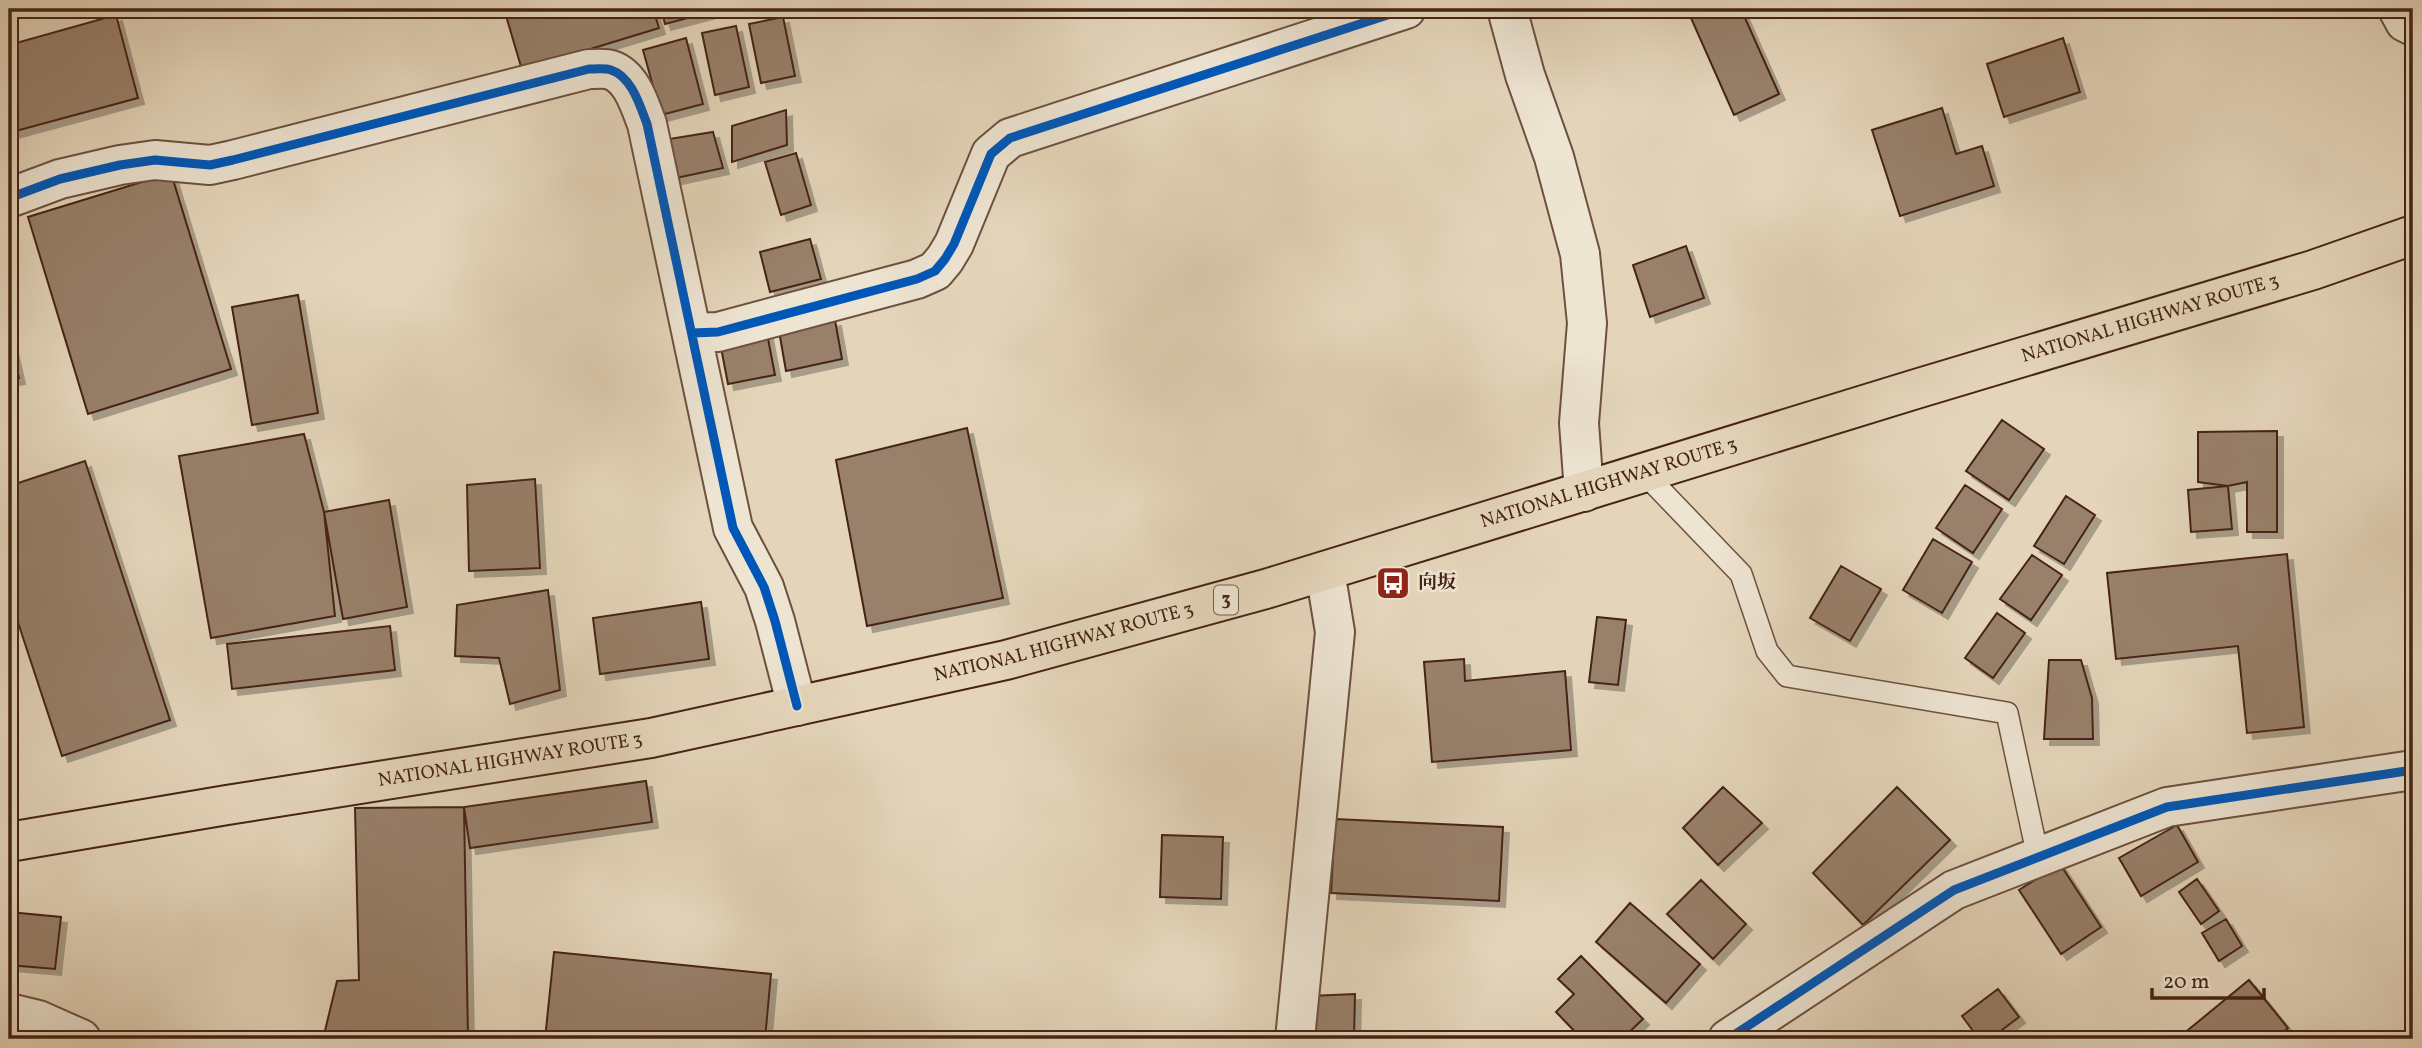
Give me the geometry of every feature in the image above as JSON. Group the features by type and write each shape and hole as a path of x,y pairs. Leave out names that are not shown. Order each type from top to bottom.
{"highway":[{"name":"NATIONAL HIGHWAY ROUTE 3","path":"9,842 651,738 1006,660 1325,571 2313,270 2413,235"}],"street":[{"path":"692,333 718,331 916,279 935,271 954,244 990,154 1010,138 1406,9"},
{"path":"1507,9 1580,254 1587,323 1579,423 1584,492"},
{"path":"2398,9 2405,22 2413,26"},
{"path":"9,198 60,179 120,165 155,160 209,165 221,163 589,69 611,70 625,80 636,96 647,124 733,528 764,587 797,706"},
{"path":"1295,1039 1335,632 1325,571"},
{"path":"1728,1039 1954,890 2038,857 2167,807 2413,770"},
{"path":"9,1013 38,1020 81,1039"}],"lane":[{"path":"1644,473 1741,574 1767,651 1787,676 2007,713 2038,857"}],"building":[{"path":"504,9 653,9 659,28 522,70"},
{"path":"661,9 718,9 718,10 665,24"},
{"path":"1687,9 1741,9 1779,94 1734,115"},
{"path":"116,15 138,98 12,132 9,119 9,45"},
{"path":"783,17 795,76 761,83 749,24"},
{"path":"736,26 749,87 715,95 702,33"},
{"path":"686,38 703,104 661,115 643,50"},
{"path":"2063,38 2080,92 2004,117 1987,64"},
{"path":"1942,108 1956,154 1982,146 1994,186 1900,216 1872,130"},
{"path":"786,110 787,145 732,162 732,126"},
{"path":"713,132 723,168 667,180 669,139"},
{"path":"796,153 811,205 781,215 765,162"},
{"path":"171,173 231,369 88,414 28,217"},
{"path":"810,239 821,279 770,292 760,252"},
{"path":"1686,246 1704,298 1650,317 1633,265"},
{"path":"298,295 318,413 252,425 232,307"},
{"path":"835,320 842,359 786,371 779,331"},
{"path":"765,323 775,375 728,384 718,332"},
{"path":"9,334 19,378 9,380"},
{"path":"2002,420 2044,449 2009,500 1966,471"},
{"path":"967,428 1003,598 867,626 836,460"},
{"path":"2277,431 2277,532 2247,532 2247,482 2228,486 2198,482 2198,432"},
{"path":"304,434 324,512 335,616 211,638 179,456"},
{"path":"85,461 170,720 62,756 9,595 9,486"},
{"path":"535,479 540,568 469,571 467,485"},
{"path":"1965,485 2002,509 1973,553 1936,528"},
{"path":"2228,486 2232,529 2191,532 2188,490"},
{"path":"2066,496 2095,515 2064,564 2034,546"},
{"path":"389,500 407,607 343,619 324,512"},
{"path":"1933,539 1972,562 1942,613 1903,590"},
{"path":"2287,554 2304,727 2247,733 2238,646 2116,659 2107,573"},
{"path":"2032,555 2062,575 2031,620 2000,599"},
{"path":"1841,566 1881,589 1850,641 1810,618"},
{"path":"548,590 560,690 510,704 499,658 455,656 457,605"},
{"path":"701,602 709,659 600,674 593,618"},
{"path":"1997,613 2025,633 1993,678 1965,658"},
{"path":"1597,617 1626,620 1618,685 1589,682"},
{"path":"390,626 395,670 232,689 227,644"},
{"path":"1464,659 1465,681 1565,671 1571,750 1432,762 1424,662"},
{"path":"2049,660 2081,660 2092,698 2093,739 2044,739"},
{"path":"646,781 652,822 470,848 464,807"},
{"path":"1723,787 1762,823 1718,865 1683,828"},
{"path":"1897,787 1950,840 1863,925 1813,873"},
{"path":"464,807 468,1039 323,1039 337,981 359,980 355,808"},
{"path":"1335,819 1503,827 1499,901 1331,893"},
{"path":"2177,825 2198,862 2141,896 2119,858"},
{"path":"1162,835 1223,837 1221,899 1160,897"},
{"path":"2060,864 2101,927 2061,954 2019,890"},
{"path":"2197,879 2219,911 2201,924 2179,892"},
{"path":"1701,880 1746,924 1713,959 1667,914"},
{"path":"1630,903 1700,964 1666,1003 1596,942"},
{"path":"9,912 61,917 55,969 9,965"},
{"path":"2226,919 2242,946 2219,961 2202,933"},
{"path":"554,952 771,974 765,1039 545,1039"},
{"path":"1581,956 1643,1019 1622,1039 1604,1039 1597,1033 1591,1039 1582,1039 1556,1012 1574,994 1558,979"},
{"path":"2249,980 2288,1028 2275,1039 2177,1039"},
{"path":"1998,989 2019,1017 1990,1039 1979,1039 1962,1016"},
{"path":"1355,994 1354,1039 1310,1039 1310,996"}],"cycle path":[{"path":"692,333 718,332 917,279 935,271 954,244 991,154 1010,138 1406,9"},
{"path":"9,198 60,179 120,165 155,160 210,165 233,160 589,69 609,69 618,74 630,85 647,124 733,528 764,587 797,706"},
{"path":"1728,1039 1954,890 2167,807 2413,770"}],"place":[{"name":"向坂","path":"1393,583"}]}
